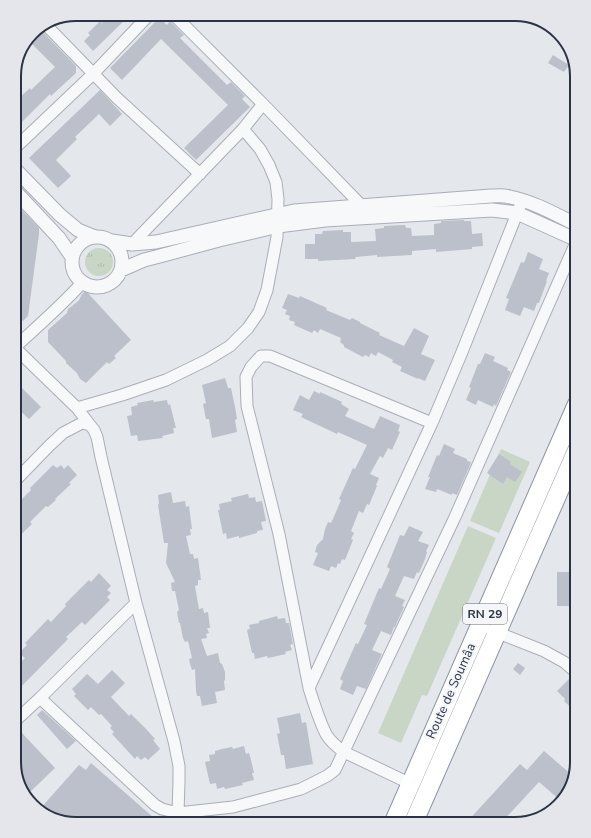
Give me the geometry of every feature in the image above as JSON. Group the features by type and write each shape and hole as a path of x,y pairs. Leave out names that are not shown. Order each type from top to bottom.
{"highway":[{"name":"Route de Soumâa","path":"396,817 570,423"},
{"name":"Route de Soumâa","path":"416,817 570,466"}],"street":[{"path":"21,142 93,74 143,21"},
{"path":"180,21 362,206"},
{"path":"49,28 117,98 200,174"},
{"path":"132,244 200,174 263,104"},
{"path":"77,408 122,396 166,380 207,360 230,346 248,328 259,312 267,290 274,255 277,237 278,199 276,182 269,165 260,149 243,128"},
{"path":"21,175 60,215 78,230 95,237 132,244 156,242 277,220 325,220 484,210 517,213 570,237"},
{"path":"121,270 144,260 219,240 277,220 294,211 508,196 533,204 570,222"},
{"path":"21,197 60,238 72,258"},
{"path":"309,688 432,423 523,200"},
{"path":"95,237 80,243 72,258 72,265 77,278 89,286 104,286 111,283 121,270 121,257 112,241"},
{"path":"40,698 155,805 162,809 178,813 233,807 301,789 327,776 335,770 455,517 570,256"},
{"path":"21,342 50,316 82,282"},
{"path":"21,355 77,408 94,430 97,437 136,603 172,733 179,766 178,813"},
{"path":"411,784 344,752 335,746 326,734 314,705 309,688 279,534 247,406 246,377 250,367 261,356 270,356 432,423"},
{"path":"21,475 63,432 82,422 90,425"},
{"path":"21,716 136,603"},
{"path":"480,626 544,651 570,667"}],"green space":[{"path":"99,248 109,252 113,262 109,272 99,276 89,272 85,262 89,252"},
{"path":"501,449 530,462 499,533 470,521"},
{"path":"468,526 496,538 427,696 422,695 401,743 378,733"}],"building":[{"path":"100,21 102,23 104,21 124,21 93,51 84,41 90,35 88,33"},
{"path":"156,21 162,21 167,25 170,21 184,35 180,38 227,85 231,82 245,96 242,99 250,107 196,160 184,148 228,105 161,39 122,80 110,68"},
{"path":"43,32 76,66 76,73 51,96 50,94 21,123 21,96 30,88 31,90 55,67 31,43"},
{"path":"553,55 569,65 564,72 548,63"},
{"path":"100,90 122,114 110,126 99,114 75,137 77,139 56,160 71,176 58,188 29,158"},
{"path":"21,209 39,228 28,316 23,321 21,319"},
{"path":"441,221 471,221 472,234 482,233 483,246 472,247 472,249 436,252 436,249 412,251 412,255 377,257 377,255 356,257 355,259 318,261 318,259 305,259 305,244 315,244 315,234 322,234 323,231 343,230 343,232 351,232 351,242 376,241 375,229 384,228 384,226 405,225 406,228 411,228 412,236 434,235 434,224 441,223"},
{"path":"528,252 543,259 539,269 549,273 539,303 537,303 534,311 524,307 520,316 505,310 509,299 506,298 521,262 524,263"},
{"path":"86,291 131,340 114,356 116,358 109,364 107,362 86,383 80,379 77,373 66,363 66,361 48,342 48,330 67,313 68,309 79,300 82,294"},
{"path":"288,294 299,298 300,296 327,308 326,310 350,320 352,318 380,333 379,335 404,346 414,328 429,336 421,354 435,360 425,381 400,371 402,367 378,352 376,356 371,353 369,357 365,355 363,357 344,347 344,345 340,342 341,338 320,329 318,333 314,330 312,333 294,325 295,322 289,320 290,316 285,314 287,310 282,308"},
{"path":"485,353 495,357 493,361 508,368 507,370 511,372 496,406 494,404 493,407 478,400 476,405 466,400 471,388 469,387 478,364 480,364"},
{"path":"225,378 228,388 231,388 237,419 235,420 237,432 212,438 209,419 206,419 203,404 206,403 202,385"},
{"path":"21,387 41,407 29,419 21,412"},
{"path":"314,391 320,394 320,392 342,402 341,404 349,409 345,416 374,429 380,416 400,425 398,431 400,432 392,450 388,448 383,458 380,456 370,474 379,478 376,485 377,486 369,505 367,504 363,513 359,511 351,531 354,533 351,539 353,540 345,560 342,559 336,568 331,566 329,571 313,565 318,553 315,552 317,545 323,539 328,522 331,523 341,500 339,499 353,468 355,469 367,445 338,432 337,434 301,417 303,414 293,410 300,395 309,400"},
{"path":"153,400 154,402 167,400 168,405 170,404 176,428 173,428 174,433 162,436 163,438 138,441 137,435 131,436 127,416 132,415 131,407 138,405 137,403"},
{"path":"444,444 455,449 453,453 471,462 457,495 452,493 452,495 437,489 436,492 425,489 437,455 439,456"},
{"path":"499,454 522,472 515,482 507,477 503,484 487,473"},
{"path":"53,465 57,468 61,465 64,469 68,465 77,475 69,483 71,484 55,499 56,500 48,507 46,506 30,522 32,524 21,534 21,500 31,490 30,488"},
{"path":"171,492 173,503 185,501 186,507 189,506 192,529 190,529 191,535 186,536 190,554 193,554 194,559 198,558 201,580 198,580 198,585 195,586 199,609 203,608 204,613 208,612 210,628 207,628 209,633 206,634 207,638 201,639 207,656 218,653 220,663 222,664 225,672 225,690 215,692 217,703 202,706 200,696 197,696 196,691 195,669 192,670 190,664 189,659 192,658 188,641 185,642 183,638 179,623 177,612 179,610 175,591 172,591 171,583 175,582 166,563 168,543 164,543 158,505 158,495"},
{"path":"248,494 249,498 255,497 256,502 262,501 266,521 261,522 263,530 239,538 239,536 227,539 226,533 223,534 218,510 220,510 219,504 232,501 231,498"},
{"path":"409,526 423,532 418,541 429,545 426,551 425,559 419,573 417,572 414,579 404,576 395,596 405,600 402,606 404,607 391,635 381,631 372,650 382,654 366,689 357,686 353,695 340,689 343,681 340,679 356,643 358,644 367,625 364,624 379,588 381,589 390,569 387,567 400,535 404,536"},
{"path":"557,572 570,572 570,606 557,606"},
{"path":"99,573 111,586 107,590 111,593 107,597 110,600 85,625 82,622 66,637 68,639 21,687 21,662 25,658 21,655 21,651 27,645 25,643 48,619 51,622 66,606 65,604 89,580 91,582"},
{"path":"277,616 278,619 285,618 286,623 289,623 293,644 290,645 292,650 285,652 286,654 255,659 254,653 252,653 247,630 250,629 249,625"},
{"path":"518,663 525,668 520,675 513,669"},
{"path":"112,670 125,683 111,697 129,716 131,714 147,730 155,739 153,740 160,749 148,760 145,757 141,760 137,756 135,759 112,734 114,732 110,728 112,726 101,714 99,715 91,707 88,710 74,696 76,694 72,689 87,674 98,684"},
{"path":"569,679 570,707 564,701 565,699 557,691"},
{"path":"42,710 76,741 67,749 37,715"},
{"path":"300,713 302,723 306,722 313,764 286,769 284,755 281,755 277,734 280,733 277,718"},
{"path":"21,732 55,768 30,792 21,769"},
{"path":"244,746 246,754 249,753 254,773 252,773 254,780 242,783 243,785 225,789 224,787 217,789 216,783 210,784 205,762 210,761 209,755 215,754 215,751 222,749 232,747 233,749"},
{"path":"544,751 569,773 563,790 557,798 539,782 506,817 471,817 520,764 527,770"},
{"path":"91,763 153,817 72,817 58,814 42,806 79,765 86,770"}]}
